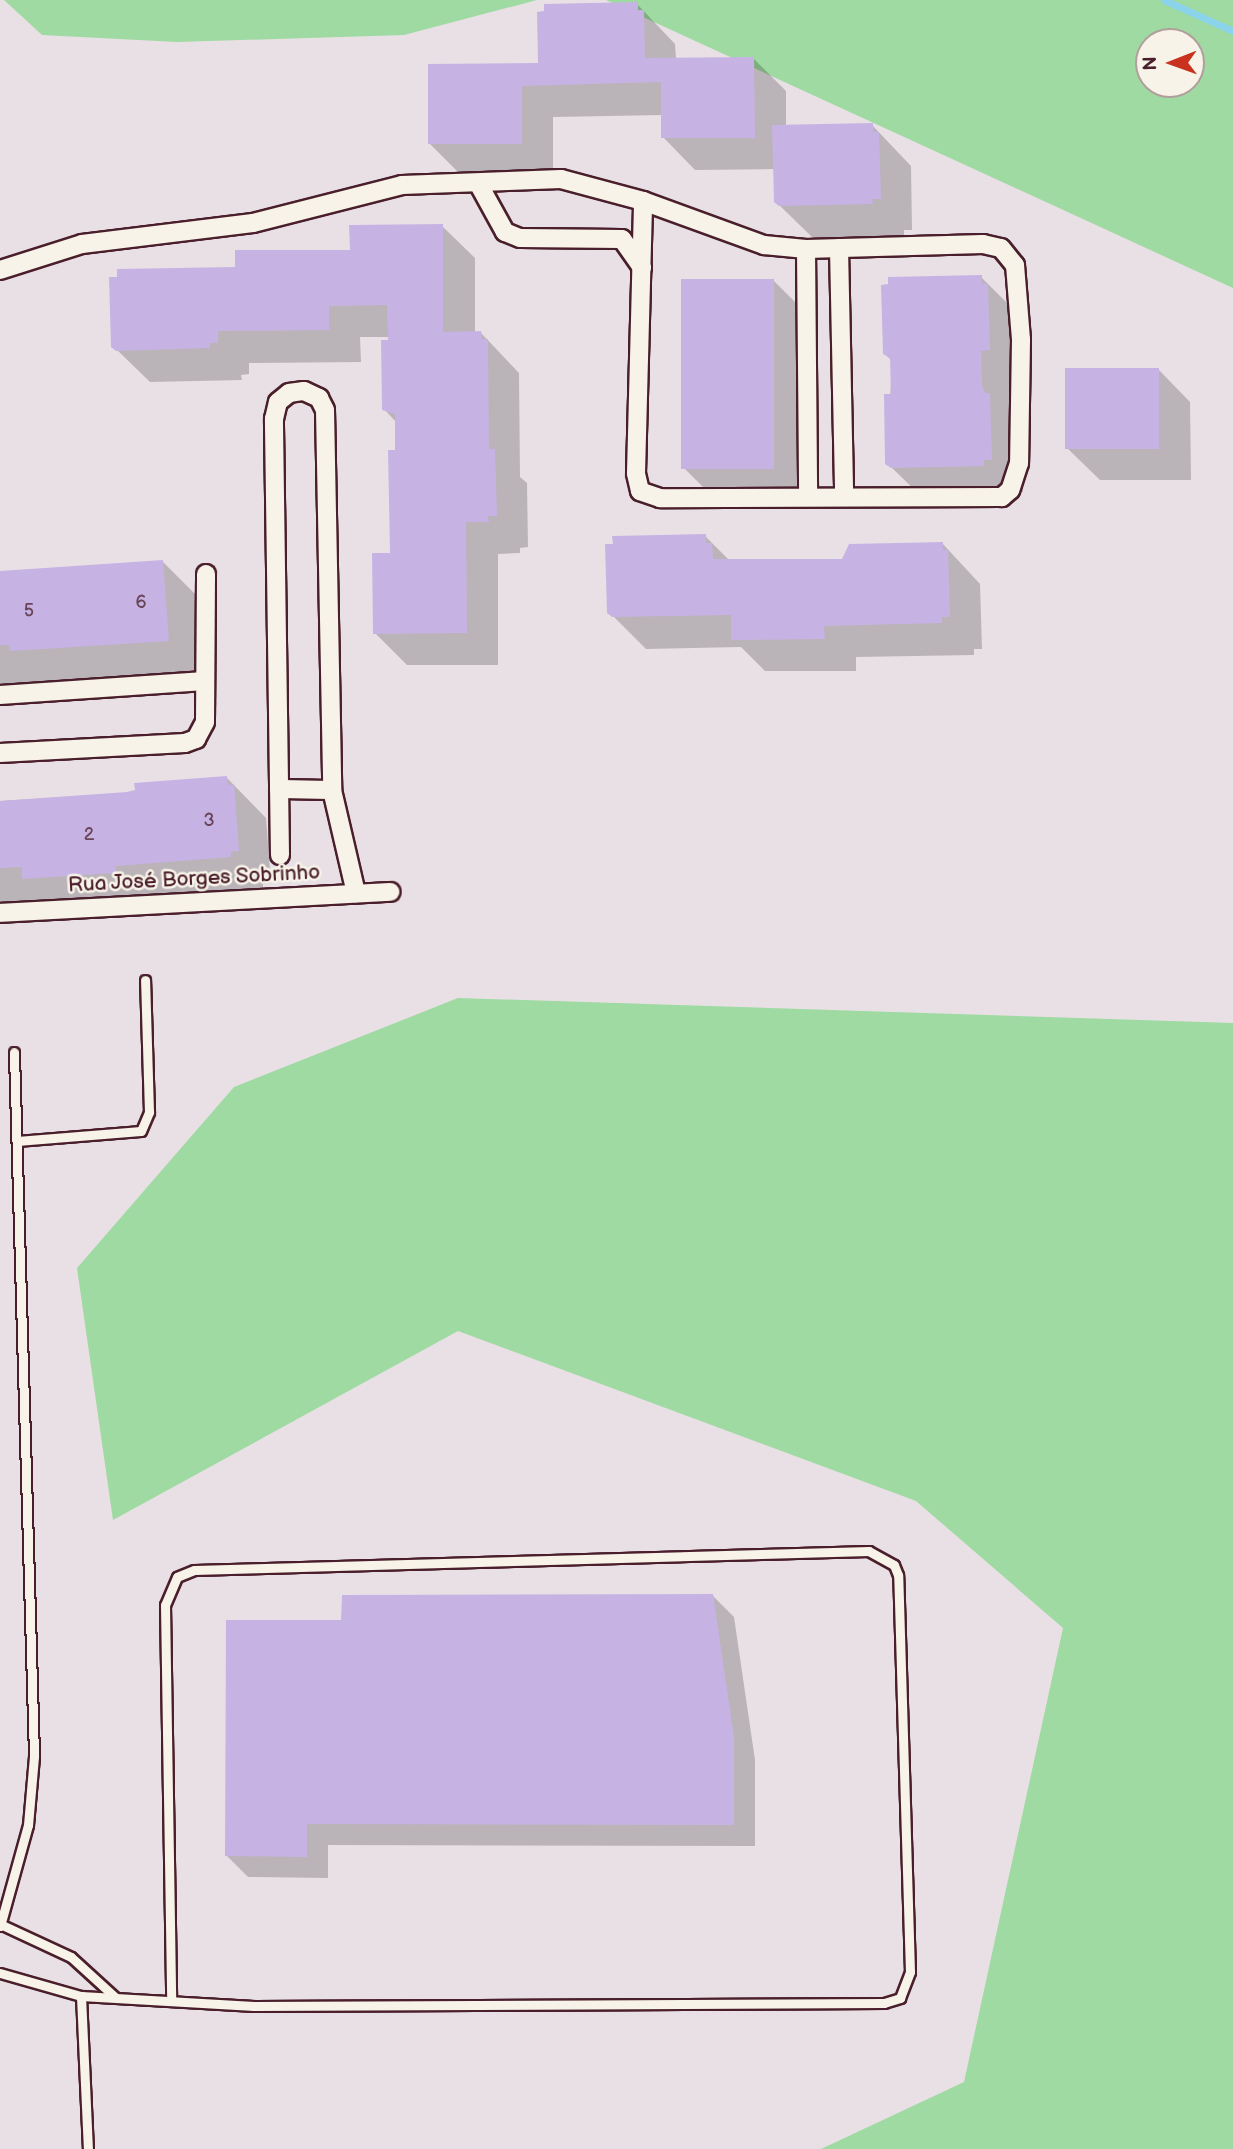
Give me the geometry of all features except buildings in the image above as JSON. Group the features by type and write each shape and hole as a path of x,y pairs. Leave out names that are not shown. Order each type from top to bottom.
{"street":[{"path":"0,270 82,244 253,223 402,185 561,179 643,201 764,245 806,249 984,244 1001,248 1015,265 1021,340 1019,463 1010,490 1002,497 660,498 640,491 636,473 643,201"},
{"path":"478,183 505,232 520,238 622,239 643,269"},
{"path":"839,248 844,497"},
{"path":"806,249 808,497"},
{"path":"280,855 274,419 278,402 289,393 304,391 319,398 325,410 332,790 356,893"},
{"path":"0,753 185,743 202,731 205,575"},
{"path":"0,695 205,681"},
{"path":"279,789 332,790"},
{"name":"Rua José Borges Sobrinho","path":"0,914 390,892"}],"lane":[{"path":"17,1141 141,1131 149,1112 145,980"},
{"path":"13,1052 34,1756 28,1825 0,1925 71,1957 115,1997"},
{"path":"0,1973 81,1996 115,1997 170,2001 267,2006 884,2003 900,1998 910,1972 898,1575 894,1564 869,1551 208,1570 177,1577 165,1605 170,2001"},
{"path":"81,1996 88,2149"}],"green space":[{"path":"4,0 537,0 404,35 177,42 42,35"},
{"path":"606,0 1233,0 1233,288"},
{"path":"458,998 1233,1023 1233,2149 821,2149 964,2082 1063,1628 916,1501 458,1331 113,1520 77,1268 234,1087"}],"waterway":[{"path":"1164,0 1233,31"}]}
